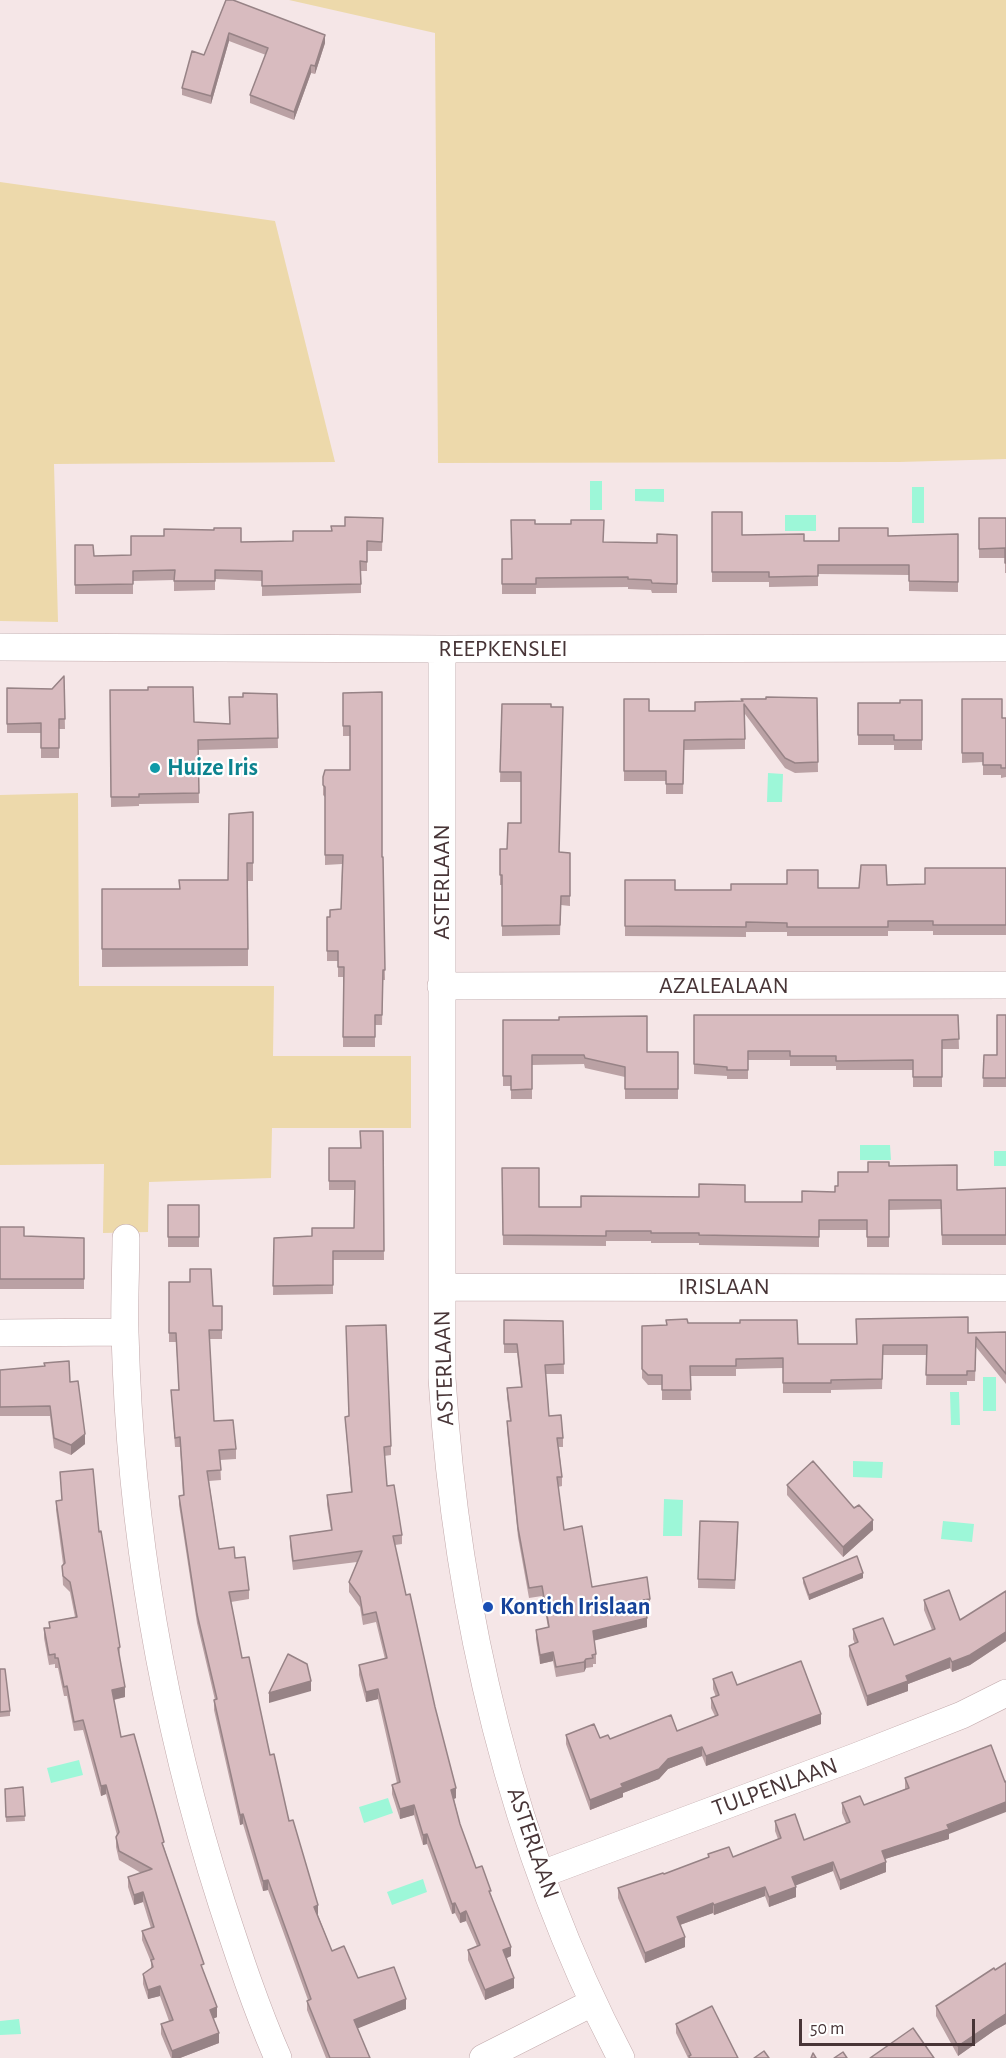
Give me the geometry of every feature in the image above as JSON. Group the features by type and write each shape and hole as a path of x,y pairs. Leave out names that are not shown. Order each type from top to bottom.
{"street":[{"name":"REEPKENSLEI","path":"0,647 1006,648"},
{"name":"ASTERLAAN","path":"442,649 442,1378 446,1438 468,1602 505,1760 542,1874 592,2003 621,2058"},
{"name":"AZALEALAAN","path":"441,987 1006,985"},
{"path":"126,1238 125,1332 132,1458 146,1580 159,1660 181,1761 205,1850 238,1952 278,2058"},
{"name":"IRISLAAN","path":"442,1287 1006,1288"},
{"path":"0,1332 125,1332"},
{"name":"TULPENLAAN","path":"542,1874 866,1753 962,1715 1006,1693"},
{"path":"483,2058 592,2003"}],"shaded area":[{"path":"289,0 1006,0 1006,459 899,462 438,463 435,33"},
{"path":"0,182 275,221 335,462 54,464 58,622 0,621"},
{"path":"590,481 602,481 602,510 590,510"},
{"path":"912,487 924,487 924,523 912,523"},
{"path":"635,489 664,489 664,502 635,501"},
{"path":"785,515 816,515 816,531 785,531"},
{"path":"768,773 783,774 782,802 767,802"},
{"path":"78,793 79,986 274,986 273,1056 411,1056 411,1128 272,1128 271,1178 149,1182 148,1232 103,1233 104,1164 0,1165 0,795"},
{"path":"860,1145 890,1145 891,1160 860,1160"},
{"path":"994,1151 1006,1151 1006,1166 994,1166"},
{"path":"983,1377 996,1377 996,1411 983,1411"},
{"path":"950,1392 959,1392 960,1425 951,1425"},
{"path":"853,1461 883,1462 882,1478 853,1477"},
{"path":"664,1499 683,1500 682,1536 663,1536"},
{"path":"943,1521 974,1524 972,1542 941,1539"},
{"path":"79,1760 83,1775 51,1783 47,1768"},
{"path":"388,1798 393,1813 364,1823 359,1807"},
{"path":"423,1879 427,1892 392,1905 387,1892"},
{"path":"19,2019 21,2034 0,2035 0,2021"}],"building":[{"path":"226,0 233,0 325,35 315,66 311,65 294,112 250,95 268,48 229,33 211,96 182,88 192,51 204,55"},
{"path":"712,512 742,512 742,535 804,534 804,541 839,541 839,528 888,528 888,536 958,534 958,582 909,581 909,565 818,565 818,576 769,577 769,572 712,572"},
{"path":"345,517 383,518 382,542 367,541 367,562 360,561 361,584 262,586 262,571 215,570 215,581 174,581 175,570 133,571 133,584 75,585 75,545 93,545 94,556 131,555 131,536 164,536 164,529 214,530 214,528 241,528 241,542 293,541 293,531 332,531 331,526 345,526"},
{"path":"979,518 1006,518 1006,563 1005,548 979,549"},
{"path":"511,520 535,520 535,524 571,524 571,520 604,520 603,542 657,543 657,534 677,535 677,584 652,583 651,580 628,579 628,577 536,578 536,584 502,584 502,559 512,559"},
{"path":"64,676 65,719 59,719 59,748 41,748 41,723 7,724 7,688 52,689"},
{"name":"Huize Iris","path":"148,687 193,687 194,722 230,724 229,697 243,697 243,693 277,694 278,738 198,740 199,793 111,797 110,690 148,690"},
{"path":"382,692 385,970 383,970 382,1015 375,1015 375,1037 343,1037 344,967 338,967 338,951 327,951 327,917 330,917 330,910 341,909 343,855 325,855 323,777 325,770 350,770 350,726 343,726 343,693"},
{"path":"766,697 817,698 818,762 795,763 785,758 744,704 745,739 684,740 683,784 666,784 666,771 624,771 624,699 649,699 649,711 695,711 695,702 743,701 741,699 766,699"},
{"path":"962,699 1002,699 1002,718 1006,718 1006,768 1001,768 1001,765 983,765 983,753 962,753"},
{"path":"900,700 922,700 922,740 894,740 894,735 858,735 858,703 900,703"},
{"path":"502,704 551,704 551,707 563,707 559,852 570,853 570,896 561,896 560,925 502,926 500,849 507,849 508,823 521,823 521,772 500,772"},
{"path":"253,812 253,863 247,863 248,949 102,949 102,889 180,889 179,880 228,880 229,814"},
{"path":"861,865 886,865 887,885 925,884 925,868 1006,868 1006,925 933,925 933,921 888,921 888,927 787,927 787,923 746,922 746,927 625,926 625,880 675,880 675,890 731,890 731,884 787,884 787,870 818,870 818,888 859,888"},
{"path":"694,1015 958,1015 959,1039 942,1040 942,1077 913,1077 913,1060 836,1061 836,1056 790,1056 790,1051 748,1051 748,1070 727,1070 727,1067 694,1064"},
{"path":"997,1015 1006,1015 1006,1078 983,1078 984,1055 997,1055"},
{"path":"647,1016 647,1052 678,1052 678,1089 625,1089 625,1067 585,1058 584,1055 532,1055 532,1089 511,1090 511,1076 503,1076 503,1020"},
{"path":"360,1131 383,1131 384,1251 333,1251 333,1285 273,1286 274,1238 312,1236 312,1228 354,1228 355,1181 329,1181 329,1148 361,1148"},
{"path":"868,1162 889,1162 889,1166 957,1165 957,1190 1006,1188 1006,1235 942,1235 941,1200 889,1200 889,1237 867,1237 867,1220 819,1220 819,1237 699,1235 699,1233 651,1233 651,1231 606,1231 606,1236 503,1235 502,1168 539,1168 539,1207 581,1207 581,1196 699,1197 699,1184 745,1185 745,1202 802,1202 802,1191 835,1192 835,1186 838,1186 838,1172 868,1172"},
{"path":"168,1205 199,1205 199,1237 168,1237"},
{"path":"0,1227 24,1227 24,1236 84,1238 84,1279 0,1279"},
{"path":"190,1269 211,1269 213,1306 222,1306 222,1330 209,1330 214,1421 233,1420 236,1449 219,1450 221,1470 207,1471 219,1549 234,1547 235,1558 245,1557 249,1590 229,1592 242,1658 249,1657 270,1755 274,1754 289,1821 293,1820 318,1905 314,1907 332,1951 344,1946 358,1978 394,1967 406,1999 354,2020 370,2058 330,2058 307,2001 311,1999 268,1880 263,1881 243,1814 240,1815 197,1614 179,1496 184,1495 180,1437 175,1438 171,1390 179,1390 176,1333 169,1333 169,1282 190,1282"},
{"path":"968,1317 968,1333 1006,1332 1006,1374 976,1337 975,1371 967,1371 967,1375 926,1375 927,1345 883,1345 882,1379 831,1380 831,1383 783,1383 783,1358 736,1359 736,1366 690,1366 691,1390 662,1390 662,1375 648,1375 642,1369 642,1326 667,1325 666,1320 687,1319 688,1323 740,1323 740,1320 797,1320 798,1344 857,1344 856,1319"},
{"path":"504,1320 563,1321 564,1364 545,1365 549,1416 561,1415 563,1438 557,1438 562,1477 557,1477 564,1530 582,1526 592,1587 647,1577 650,1599 643,1600 647,1618 593,1631 596,1654 584,1662 556,1667 553,1652 540,1655 536,1630 549,1627 542,1586 529,1588 518,1528 507,1421 511,1421 507,1388 522,1387 517,1344 504,1344"},
{"path":"386,1325 391,1446 384,1447 387,1486 394,1485 402,1535 393,1536 406,1595 410,1594 456,1788 451,1790 460,1824 476,1868 482,1866 491,1891 489,1891 511,1947 503,1950 514,1978 485,1990 468,1950 480,1945 466,1911 460,1914 455,1903 452,1904 427,1834 423,1835 414,1805 400,1809 392,1785 400,1782 378,1689 366,1692 359,1665 387,1658 376,1612 363,1615 360,1597 349,1582 362,1551 293,1561 290,1536 332,1530 327,1495 352,1492 345,1417 349,1416 346,1326"},
{"path":"69,1361 70,1382 78,1381 85,1434 71,1445 54,1438 50,1406 0,1407 0,1370 45,1366 44,1363"},
{"path":"813,1461 854,1508 859,1505 873,1520 843,1547 787,1485"},
{"path":"93,1469 99,1532 101,1531 125,1687 112,1690 121,1737 134,1734 164,1842 162,1843 204,1964 201,1965 217,2007 210,2010 219,2033 172,2051 161,2024 173,2020 160,1986 148,1990 143,1974 153,1967 151,1960 154,1959 142,1931 154,1927 143,1892 134,1895 128,1877 152,1869 119,1851 116,1837 119,1832 106,1785 101,1786 83,1720 74,1722 67,1686 64,1687 58,1658 55,1658 55,1654 49,1655 44,1628 50,1628 49,1622 77,1617 70,1582 63,1576 62,1566 65,1563 56,1501 62,1500 60,1472"},
{"path":"700,1521 738,1522 735,1580 698,1579"},
{"path":"857,1556 863,1573 809,1595 803,1578"},
{"path":"949,1590 960,1620 1006,1591 1006,1632 970,1655 952,1662 950,1658 906,1676 908,1681 867,1696 849,1646 858,1642 853,1629 883,1618 894,1645 935,1629 924,1600"},
{"path":"288,1654 307,1664 311,1681 269,1693"},
{"path":"801,1661 821,1714 706,1756 702,1747 668,1759 659,1769 621,1784 623,1787 590,1800 566,1735 594,1724 600,1738 608,1735 610,1739 671,1715 677,1731 718,1715 711,1698 719,1695 713,1679 732,1672 737,1685"},
{"path":"0,1669 5,1669 10,1711 0,1712"},
{"path":"991,1745 1006,1781 1006,1802 947,1825 949,1829 882,1851 886,1862 840,1880 833,1862 792,1877 796,1887 769,1897 765,1887 677,1917 685,1937 645,1953 618,1888 664,1874 729,1847 733,1857 781,1838 775,1821 795,1814 804,1840 850,1822 842,1803 860,1796 864,1805 909,1788 905,1778"},
{"path":"23,1787 25,1816 6,1817 5,1789"},
{"path":"1006,1963 1006,2014 958,2046 936,2006 994,1968 995,1970"},
{"path":"712,2006 738,2058 690,2058 689,2056 691,2055 676,2024"},
{"path":"913,2028 934,2058 870,2058"},
{"path":"764,2051 769,2058 754,2058"},
{"path":"843,2052 847,2058 834,2058"}],"place":[{"name":"Huize Iris","path":"155,768"},
{"name":"Kontich Irislaan","path":"488,1607"}]}
